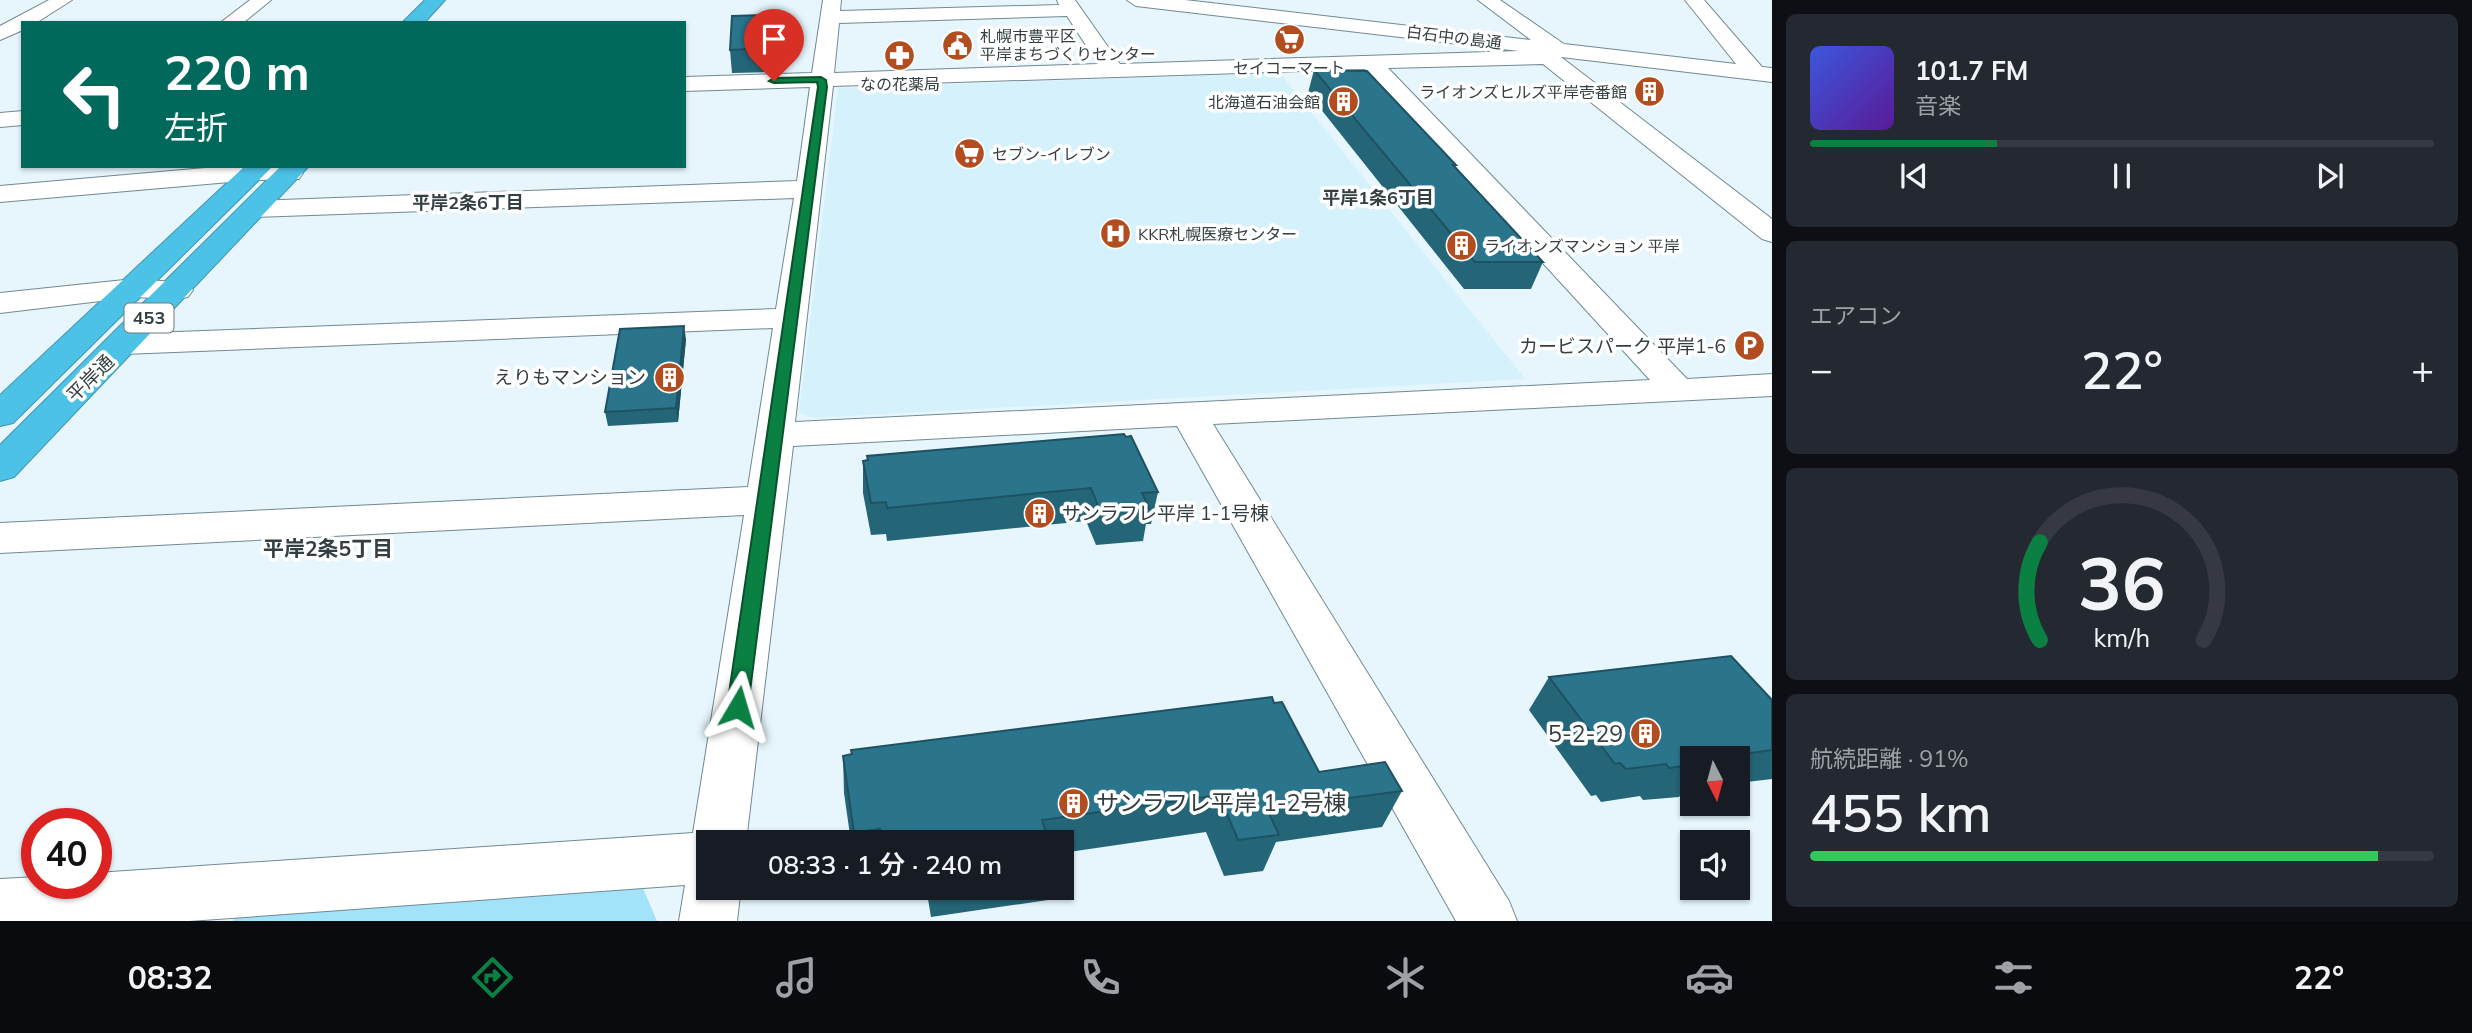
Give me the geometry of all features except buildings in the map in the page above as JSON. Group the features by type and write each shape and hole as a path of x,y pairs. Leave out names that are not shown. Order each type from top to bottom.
{"highway":[{"path":"413,21 436,0"},
{"path":"440,21 457,3"},
{"name":"平岸通","path":"0,468 255,209 275,169"},
{"name":"平岸通","path":"0,415 134,288 275,169"}],"street":[{"path":"233,21 262,0"},
{"name":"白石中の島通","path":"1136,0 1552,53 1763,74"},
{"path":"1487,0 1772,233"},
{"path":"1694,0 1763,74"},
{"path":"12,4 61,2"},
{"path":"25,21 61,2"},
{"path":"721,830 809,189 831,8 1069,5 1113,70"},
{"path":"0,34 21,23"},
{"path":"0,39 21,40"},
{"path":"686,84 1371,62 1552,53"},
{"path":"1371,62 1679,391"},
{"path":"0,120 21,118"},
{"path":"0,194 275,169"},
{"path":"255,209 809,189"},
{"path":"0,303 134,288 177,290"},
{"path":"124,344 790,318"},
{"path":"774,435 1772,385"},
{"path":"1189,415 1488,921"},
{"path":"0,538 766,500"},
{"path":"0,907 696,859"},
{"path":"708,921 711,900"}],"shaded area":[{"name":"KKR札幌医療センター","path":"1280,73 1525,379 813,418 799,413 838,88"},
{"path":"642,886 657,921 233,921 234,918"}],"place":[{"name":"セイコーマート","path":"1289,39"},
{"name":"札幌市豊平区 平岸まちづくりセンター","path":"957,45"},
{"name":"なの花薬局","path":"900,55"},
{"name":"ライオンズヒルズ平岸壱番館","path":"1650,92"},
{"name":"北海道石油会館","path":"1343,102"},
{"name":"セブン-イレブン","path":"969,154"},
{"name":"KKR札幌医療センター","path":"1115,234"},
{"name":"ライオンズマンション 平岸","path":"1461,246"},
{"name":"カービスパーク 平岸1-6","path":"1749,346"},
{"name":"えりもマンション","path":"669,377"},
{"name":"サンラフレ平岸 1-1号棟","path":"1039,513"},
{"name":"5-2-29","path":"1646,734"},
{"name":"サンラフレ平岸 1-2号棟","path":"1073,803"}],"district":[{"name":"平岸1条6丁目","path":"1378,198"},
{"name":"平岸2条6丁目","path":"468,203"},
{"name":"平岸2条5丁目","path":"328,549"}],"route":[{"path":"738,707 822,87 821,80 774,81"}]}
